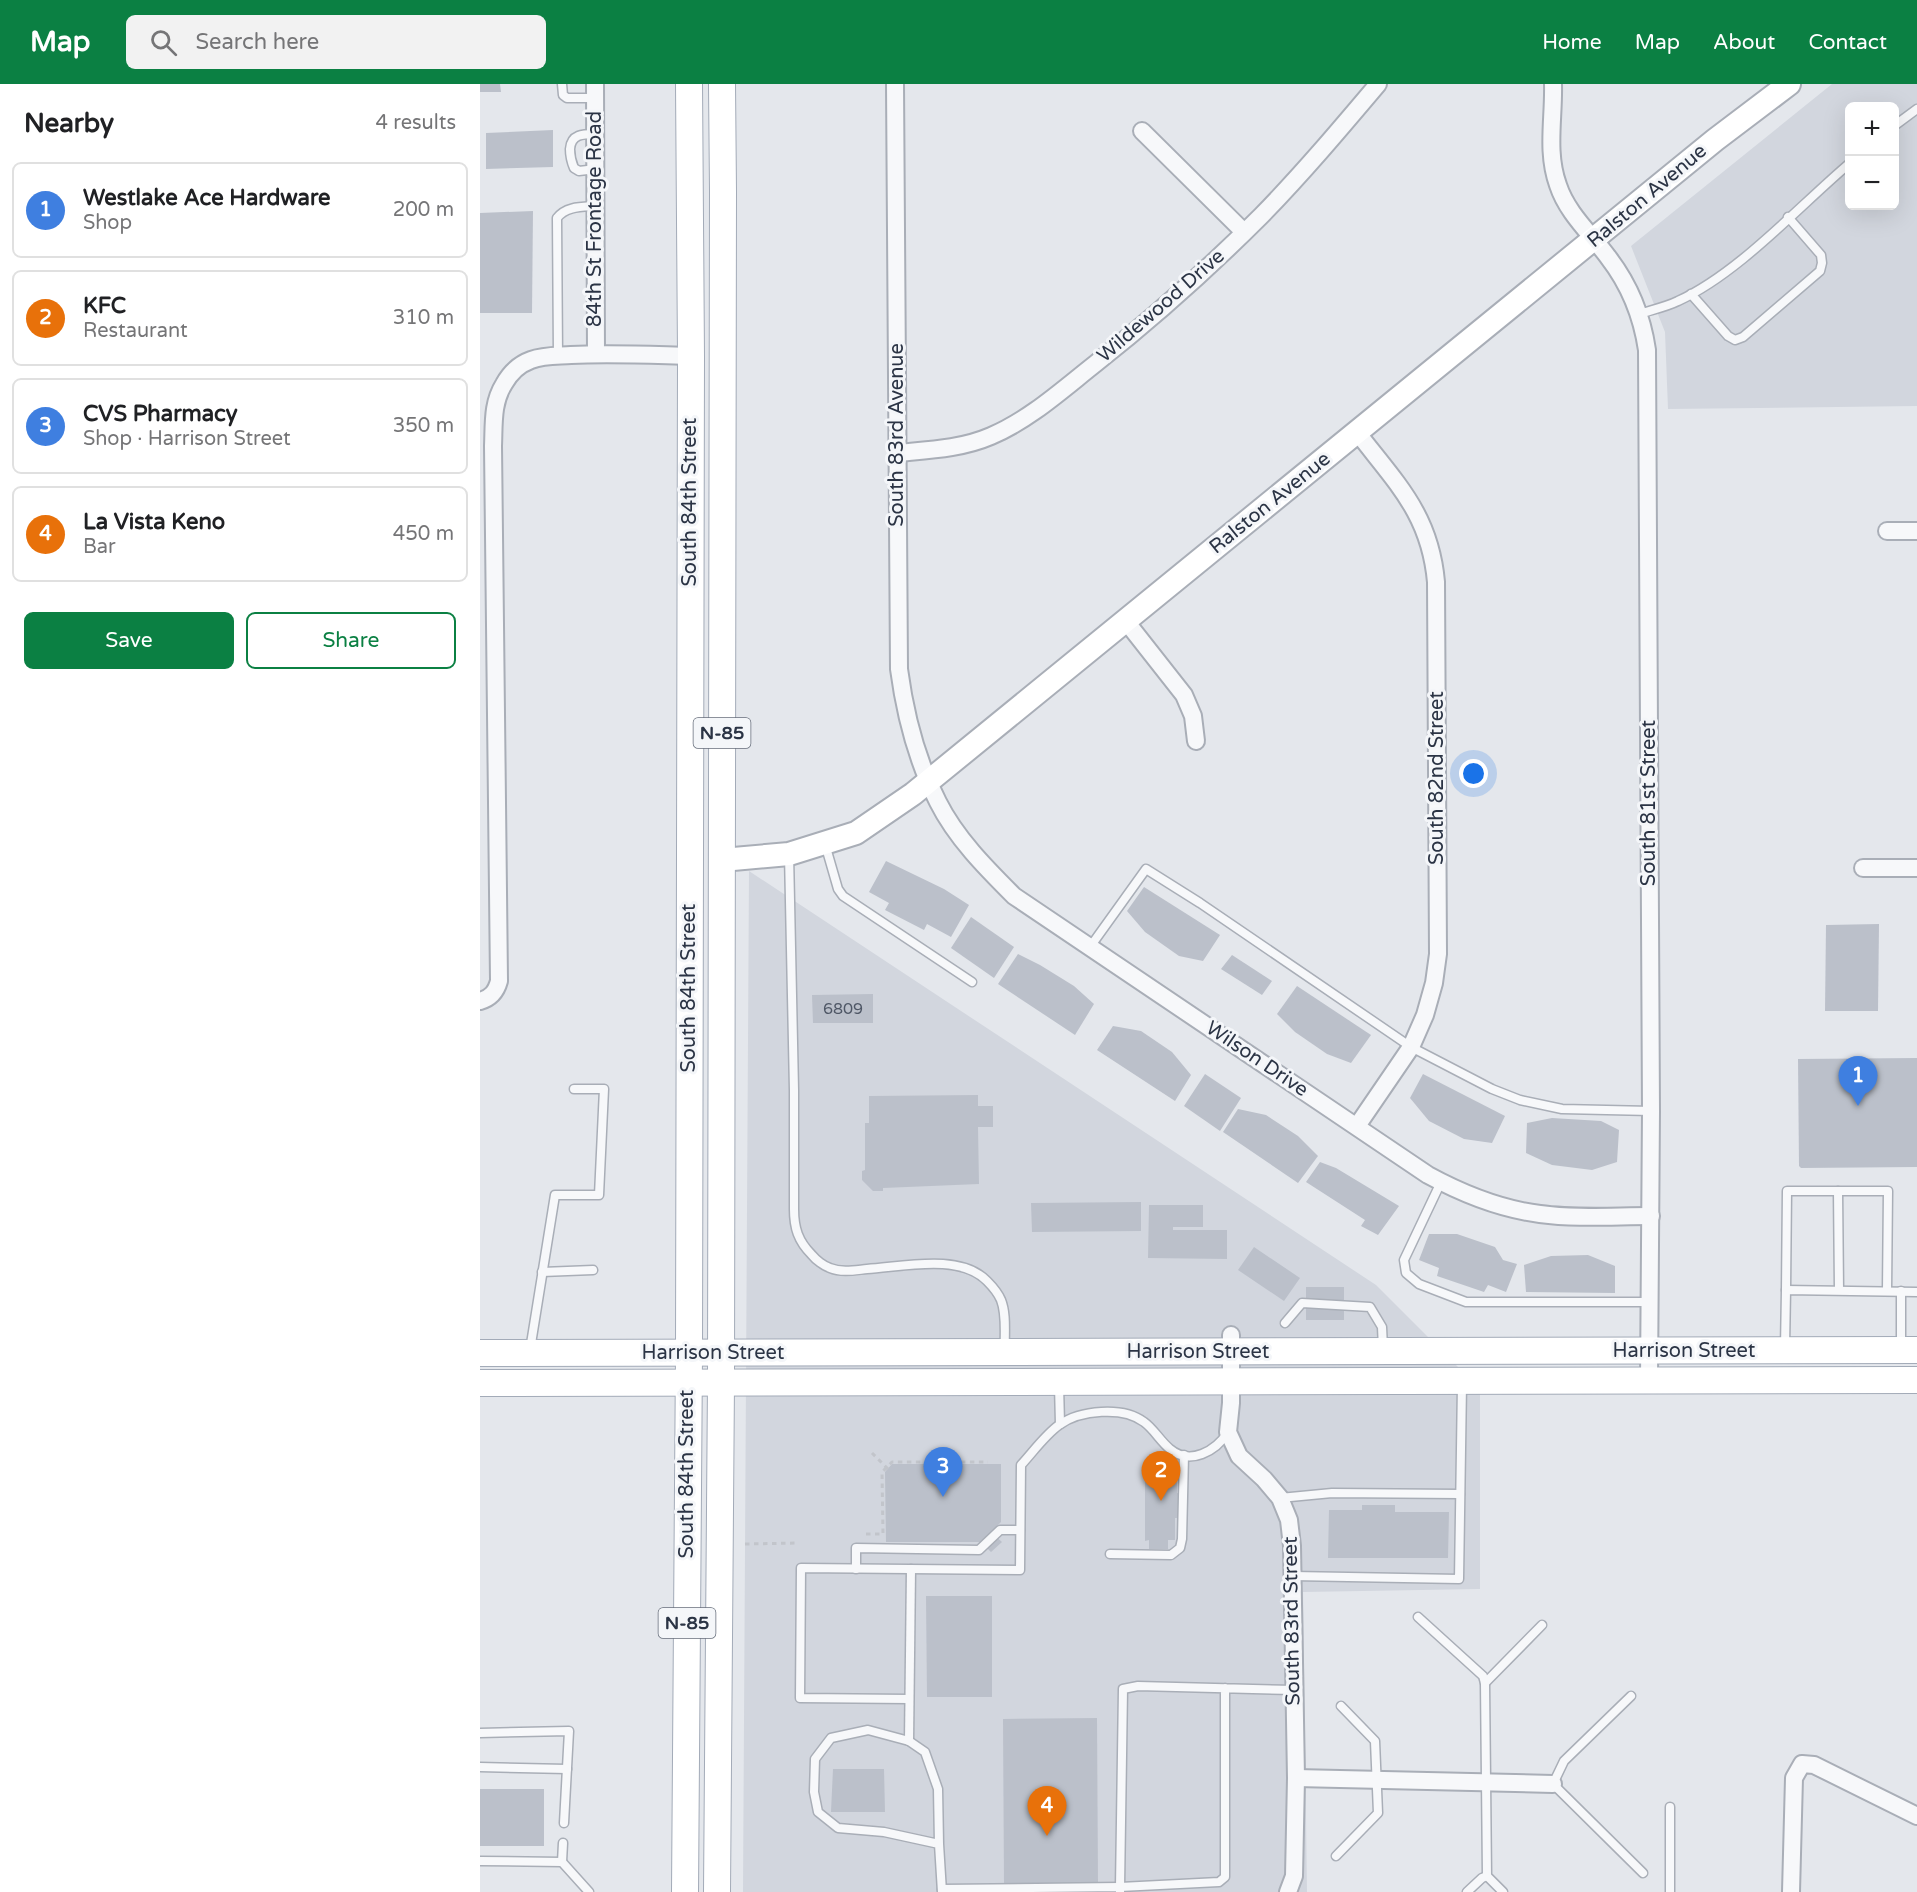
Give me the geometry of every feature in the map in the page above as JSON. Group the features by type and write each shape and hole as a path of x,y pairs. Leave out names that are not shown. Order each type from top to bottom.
{"main road":[{"name":"South 84th Street","path":"685,1892 689,1353 691,356 689,84"},
{"name":"South 84th Street","path":"717,1892 721,1382 722,84"},
{"path":"690,672 702,710 704,835 708,846 722,860"},
{"name":"Harrison Street","path":"480,1353 1005,1352 1231,1343 1383,1351 1909,1350"},
{"name":"Harrison Street","path":"480,1383 1917,1380"}],"street":[{"name":"South 83rd Avenue","path":"895,84 899,669 915,746 929,781"},
{"name":"Wildewood Drive","path":"897,453 964,445 990,437 1014,425 1054,396 1129,338 1188,286 1317,156 1378,84"},
{"name":"South 81st Street","path":"1553,84 1551,149 1558,186 1578,221 1609,259 1628,288 1639,314 1647,350 1651,1111 1649,1380"},
{"name":"Ralston Avenue","path":"722,860 789,854 856,832 880,818 929,781 1715,140 1789,84"},
{"name":"84th St Frontage Road","path":"594,91 596,354"},
{"path":"1142,130 1244,232"},
{"path":"487,997 499,981 487,446 495,404 505,381 517,368 529,360 543,356 596,354 691,356"},
{"name":"South 82nd Street","path":"1357,432 1414,506 1431,545 1437,582 1438,954 1434,983 1425,1015 1411,1047 1357,1126"},
{"path":"1887,531 1917,531"},
{"path":"1125,620 1184,695 1193,716 1196,741"},
{"name":"Wilson Drive","path":"929,781 938,802 955,830 987,870 1014,896 1357,1126 1392,1152 1441,1182 1481,1200 1540,1214 1651,1216"},
{"path":"1863,868 1917,868"},
{"path":"1228,1432 1231,1417 1231,1343"},
{"name":"South 83rd Street","path":"1228,1432 1239,1456 1264,1479 1280,1498 1289,1520 1293,1576 1296,1778 1294,1876 1288,1892"},
{"path":"1791,1892 1794,1778 1802,1764 1814,1765 1917,1816"},
{"path":"1296,1778 1553,1784"}],"lane":[{"path":"562,84 563,95 567,98 594,91"},
{"path":"1899,122 1917,109"},
{"path":"595,134 579,135 574,138 571,142 570,161 579,171 596,169"},
{"path":"1639,314 1677,302 1711,283 1756,247 1845,167"},
{"path":"558,356 557,218 561,212 574,208 596,207"},
{"path":"1691,294 1728,336 1735,339 1743,337 1820,271 1821,255 1788,217"},
{"path":"825,843 838,889 843,896 972,982"},
{"path":"789,854 794,1078 794,1221 800,1241 816,1259 830,1268 849,1271 943,1264 957,1265 977,1272 994,1288 1001,1299 1004,1314 1005,1352"},
{"path":"1090,947 1146,869 1200,903 1411,1047 1492,1089 1520,1100 1562,1108 1651,1111"},
{"path":"530,1353 555,1195 599,1195 604,1089 574,1089"},
{"path":"1441,1182 1404,1260 1406,1273 1419,1284 1466,1302 1650,1302"},
{"path":"1785,1350 1787,1191 1888,1191 1887,1291"},
{"path":"1838,1191 1839,1290"},
{"path":"543,1272 593,1270"},
{"path":"1786,1290 1917,1292"},
{"path":"1901,1291 1909,1350"},
{"path":"1285,1323 1302,1303 1370,1307 1382,1327 1383,1351"},
{"path":"1293,1576 1459,1579 1462,1380"},
{"path":"1059,1382 1060,1424"},
{"path":"909,1700 800,1698 801,1568 1020,1570 1021,1465 1060,1424 1099,1411 1124,1413 1144,1422 1170,1449 1184,1455 1206,1454 1222,1442 1228,1432"},
{"path":"1110,1554 1172,1555 1180,1548 1184,1455"},
{"path":"1280,1498 1332,1493 1460,1494"},
{"path":"856,1569 856,1548 979,1550 1000,1530 1020,1530"},
{"path":"909,1741 910,1569"},
{"path":"1418,1617 1483,1676 1485,1683 1487,1876 1503,1892"},
{"path":"1485,1683 1542,1625"},
{"path":"1120,1889 1123,1689 1138,1686 1294,1690"},
{"path":"939,1844 884,1832 838,1828 818,1812 814,1792 815,1759 831,1738 868,1730 909,1741 926,1752 938,1789 942,1890 1120,1889 1219,1882 1225,1877 1225,1688"},
{"path":"1630,1696 1564,1761 1553,1784 1644,1873"},
{"path":"1336,1856 1378,1813 1376,1741 1341,1706"},
{"path":"480,1733 569,1731 564,1823"},
{"path":"480,1767 567,1768"},
{"path":"1670,1807 1670,1892"},
{"path":"563,1843 562,1862 589,1892"},
{"path":"480,1861 562,1862"},
{"path":"1467,1892 1487,1876"}],"path":[{"path":"872,1453 887,1468"},
{"path":"866,1534 883,1534 882,1472 892,1462 988,1462"},
{"path":"745,1544 799,1543"}],"shaded area":[{"path":"1832,84 1917,84 1917,406 1668,409 1665,332 1631,246"},
{"path":"749,871 1376,1285 1480,1389 1480,1589 1303,1592 1307,1892 743,1892"}],"building":[{"path":"480,84 500,84 501,92 480,92"},
{"path":"553,130 553,167 486,169 486,133"},
{"path":"533,211 532,313 480,313 480,213"},
{"path":"886,861 944,889 969,905 951,937 927,924 924,930 885,910 889,903 869,892"},
{"path":"1144,887 1220,935 1203,961 1179,956 1145,932 1127,911"},
{"path":"971,917 1014,947 994,978 951,948"},
{"path":"1879,924 1878,1011 1825,1011 1826,925"},
{"path":"1018,954 1074,986 1094,1004 1075,1035 998,984"},
{"path":"1232,955 1272,981 1262,995 1221,969"},
{"path":"1297,986 1371,1035 1351,1063 1327,1054 1295,1032 1277,1014"},
{"path":"873,994 873,1023 813,1023 812,995"},
{"path":"1113,1026 1141,1031 1172,1052 1191,1075 1175,1101 1097,1050"},
{"path":"1917,1058 1917,1167 1801,1168 1799,1166 1798,1059"},
{"path":"1205,1074 1241,1098 1220,1131 1184,1106"},
{"path":"1423,1074 1505,1116 1492,1143 1464,1139 1429,1121 1410,1098"},
{"path":"978,1095 978,1106 993,1106 993,1127 978,1127 979,1184 883,1188 883,1191 873,1191 862,1180 862,1171 865,1170 865,1123 869,1123 869,1096"},
{"path":"1238,1109 1266,1115 1298,1136 1318,1156 1298,1183 1223,1132"},
{"path":"1552,1118 1601,1121 1619,1130 1617,1162 1592,1170 1552,1165 1526,1153 1527,1123"},
{"path":"1320,1162 1336,1168 1399,1206 1378,1235 1361,1226 1365,1220 1306,1182"},
{"path":"1141,1202 1141,1231 1032,1232 1031,1203"},
{"path":"1149,1205 1203,1205 1203,1227 1173,1227 1173,1230 1227,1230 1227,1259 1148,1258"},
{"path":"1429,1234 1457,1234 1495,1247 1503,1260 1517,1264 1506,1292 1488,1285 1484,1292 1437,1276 1439,1268 1419,1260"},
{"path":"1254,1247 1300,1278 1284,1301 1238,1270"},
{"path":"1588,1255 1615,1266 1615,1293 1526,1292 1524,1265 1551,1256"},
{"path":"1306,1287 1344,1287 1344,1320 1306,1320"},
{"path":"892,1464 1001,1464 1001,1522 991,1532 1002,1542 991,1552 981,1542 886,1542 885,1472"},
{"path":"1145,1475 1177,1475 1180,1518 1175,1518 1175,1540 1168,1540 1168,1549 1149,1549 1149,1540 1145,1541"},
{"path":"1362,1505 1395,1505 1395,1512 1449,1512 1448,1558 1328,1558 1329,1510 1362,1510"},
{"path":"926,1596 992,1596 992,1697 927,1697"},
{"path":"1097,1718 1098,1883 1004,1884 1003,1719"},
{"path":"833,1769 884,1769 885,1812 831,1812"},
{"path":"480,1789 544,1789 544,1846 480,1846"}],"place":[{"name":"Westlake Ace Hardware","path":"1858,1106"},
{"name":"CVS Pharmacy","path":"943,1497"},
{"name":"KFC","path":"1161,1501"},
{"name":"La Vista Keno","path":"1047,1836"}]}
